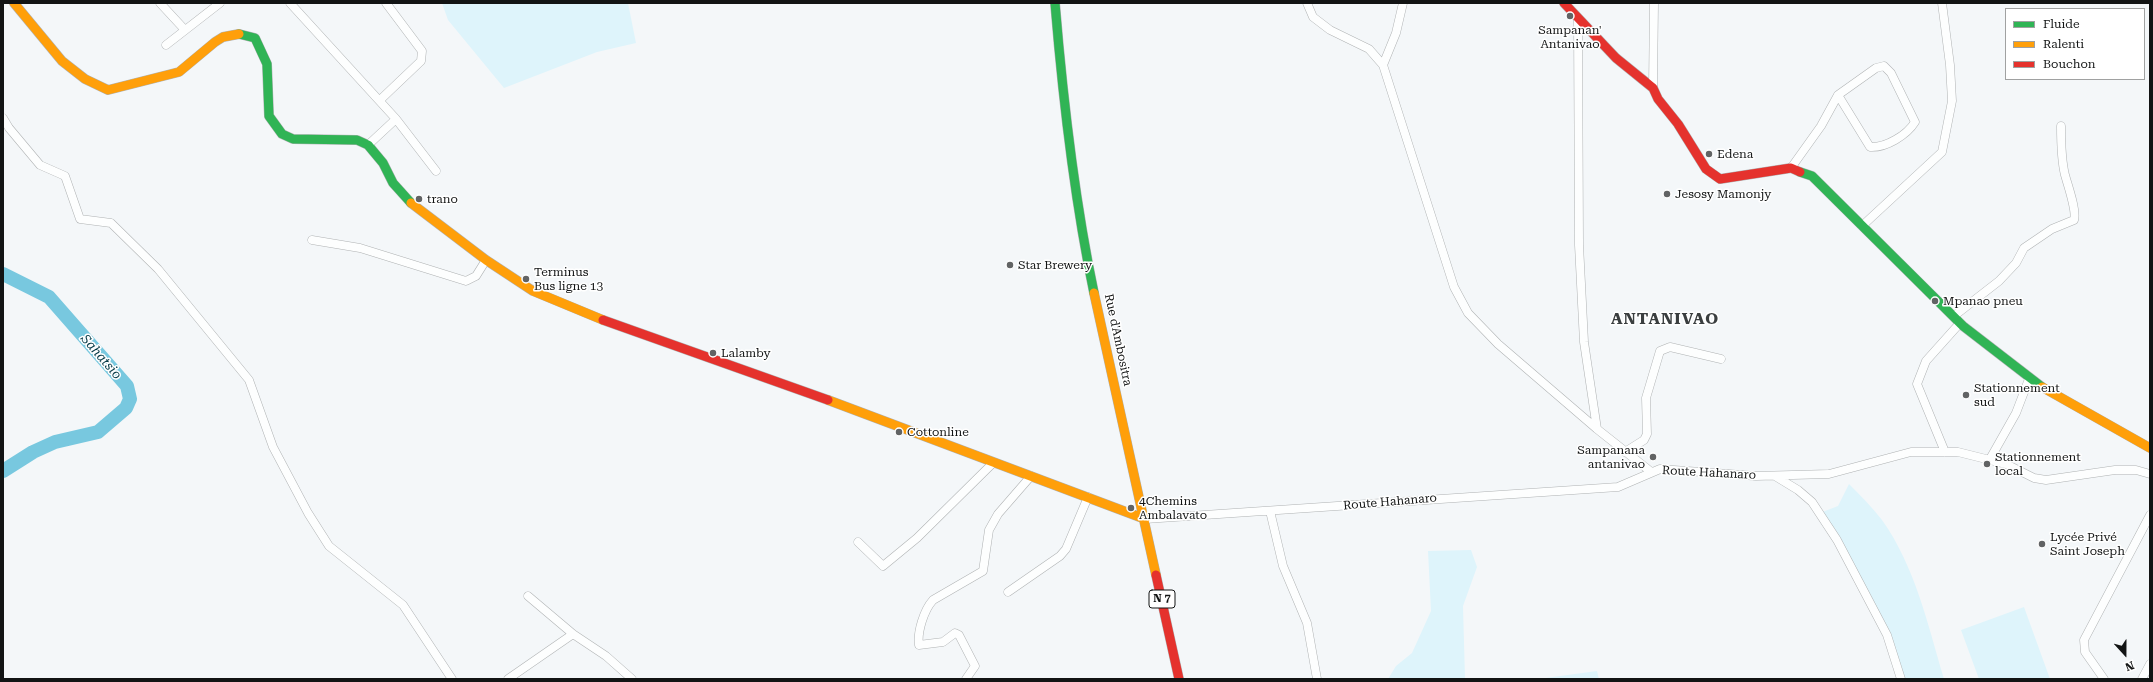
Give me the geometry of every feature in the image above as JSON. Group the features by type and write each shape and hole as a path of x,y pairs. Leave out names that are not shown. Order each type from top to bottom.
{"main road":[{"path":"14,3 69,68 97,86 109,90 182,71 208,45 219,39 234,34 247,34 255,38 264,55 267,64 269,116 282,134 293,139 356,140 368,145 383,163 393,183 407,200 486,260 533,291 591,316 875,417 993,463 1145,519"},
{"name":"Rue d'Ambositra","path":"1055,3 1067,123 1089,265 1179,679"},
{"path":"1564,3 1616,58 1653,88 1658,99 1678,124 1706,169 1720,179 1791,168 1812,176 1957,320 2029,379 2150,448"}],"street":[{"path":"160,3 185,30"},
{"path":"166,45 220,3"},
{"path":"290,3 380,100 436,171"},
{"path":"380,100 421,61 422,51 386,3"},
{"path":"1307,3 1313,18 1330,30 1368,49 1383,65 1454,287 1468,312 1498,344 1597,429 1650,471"},
{"path":"1383,65 1398,27 1403,3"},
{"path":"1653,88 1654,3"},
{"path":"1862,226 1942,152 1952,101 1950,65 1942,3"},
{"path":"1578,18 1579,245 1584,342 1597,429"},
{"path":"1791,168 1821,126 1838,95 1876,68 1884,66 1891,73 1915,122 1895,139 1879,148 1870,146 1838,95"},
{"path":"3,118 9,128 40,165 65,176 80,219 111,223 158,268 249,380 273,447 308,513 329,546 403,605 452,679"},
{"path":"368,145 396,119"},
{"path":"1945,452 1917,384 1926,361 1957,320 2016,263 2024,248 2052,229 2074,220 2076,214 2070,197 2070,188 2065,176 2061,146 2062,126"},
{"path":"312,240 360,248 466,282 476,276 486,260"},
{"path":"1625,452 1644,440 1647,434 1646,398 1660,351 1670,347 1721,359"},
{"path":"1990,459 2016,413 2029,379"},
{"name":"Route Hahanaro","path":"1145,519 1618,487 1636,481 1650,471 1660,469 1775,476 1829,474 1912,452 1958,452 2006,464 2034,478 2046,480 2115,470 2136,470 2150,474"},
{"path":"858,542 883,566 917,538 993,463"},
{"path":"966,679 975,666 959,635 955,633 943,642 919,645 918,639 927,606 933,600 983,572 989,530 998,514 1031,476"},
{"path":"1775,476 1798,490 1812,502 1837,540 1887,635 1901,679"},
{"path":"1008,592 1060,556 1066,549 1088,497"},
{"path":"1270,511 1283,566 1307,623 1316,679"},
{"path":"2104,679 2085,652 2084,640 2150,515"},
{"path":"528,596 573,634 606,656 632,679"},
{"path":"508,679 573,634"},
{"path":"2142,679 2150,664"}],"shaded area":[{"path":"442,3 628,3 636,43 597,52 504,88 448,20"},
{"path":"1849,484 1882,520 1903,557 1919,596 1944,679 1901,679 1887,635 1820,513 1838,506"},
{"path":"1471,550 1477,567 1463,606 1465,679 1388,679 1396,666 1412,653 1431,611 1428,551"},
{"path":"2024,607 2050,679 1979,679 1961,630"},
{"path":"1597,671 1599,679 1538,679"}],"waterway":[{"name":"Sahatsio","path":"3,274 49,297 127,386 130,399 126,408 98,432 55,442 33,452 3,471"}],"traffic: fast":[{"path":"1055,3 1070,149 1094,293"},
{"path":"239,34 255,38 267,64 269,116 282,134 293,139 357,140 368,145 383,163 393,183 411,203"},
{"path":"1800,172 1812,176 1963,326 2042,387"}],"traffic: slow":[{"path":"14,3 62,61 85,79 108,90 179,72 215,42 223,37 239,34"},
{"path":"411,203 486,260 533,291 603,320"},
{"path":"1094,293 1156,575"},
{"path":"2042,387 2150,448"},
{"path":"828,400 1145,519"}],"traffic: jam":[{"path":"1564,3 1616,58 1653,88 1658,99 1678,124 1706,169 1720,179 1791,168 1800,172"},
{"path":"603,320 828,400"},
{"path":"1156,575 1179,679"}],"place":[{"name":"Sampanan' Antanivao","path":"1570,16"},
{"name":"Edena","path":"1709,154"},
{"name":"Jesosy Mamonjy","path":"1667,194"},
{"name":"trano","path":"419,199"},
{"name":"Star Brewery","path":"1010,265"},
{"name":"Terminus Bus ligne 13","path":"526,279"},
{"name":"Mpanao pneu","path":"1935,301"},
{"name":"Lalamby","path":"713,353"},
{"name":"Stationnement sud","path":"1966,395"},
{"name":"Cottonline","path":"899,432"},
{"name":"Sampanana antanivao","path":"1653,457"},
{"name":"Stationnement local","path":"1987,464"},
{"name":"4Chemins Ambalavato","path":"1131,508"},
{"name":"Lycée Privé Saint Joseph","path":"2042,544"}],"district":[{"name":"ANTANIVAO","path":"1665,319"}]}
